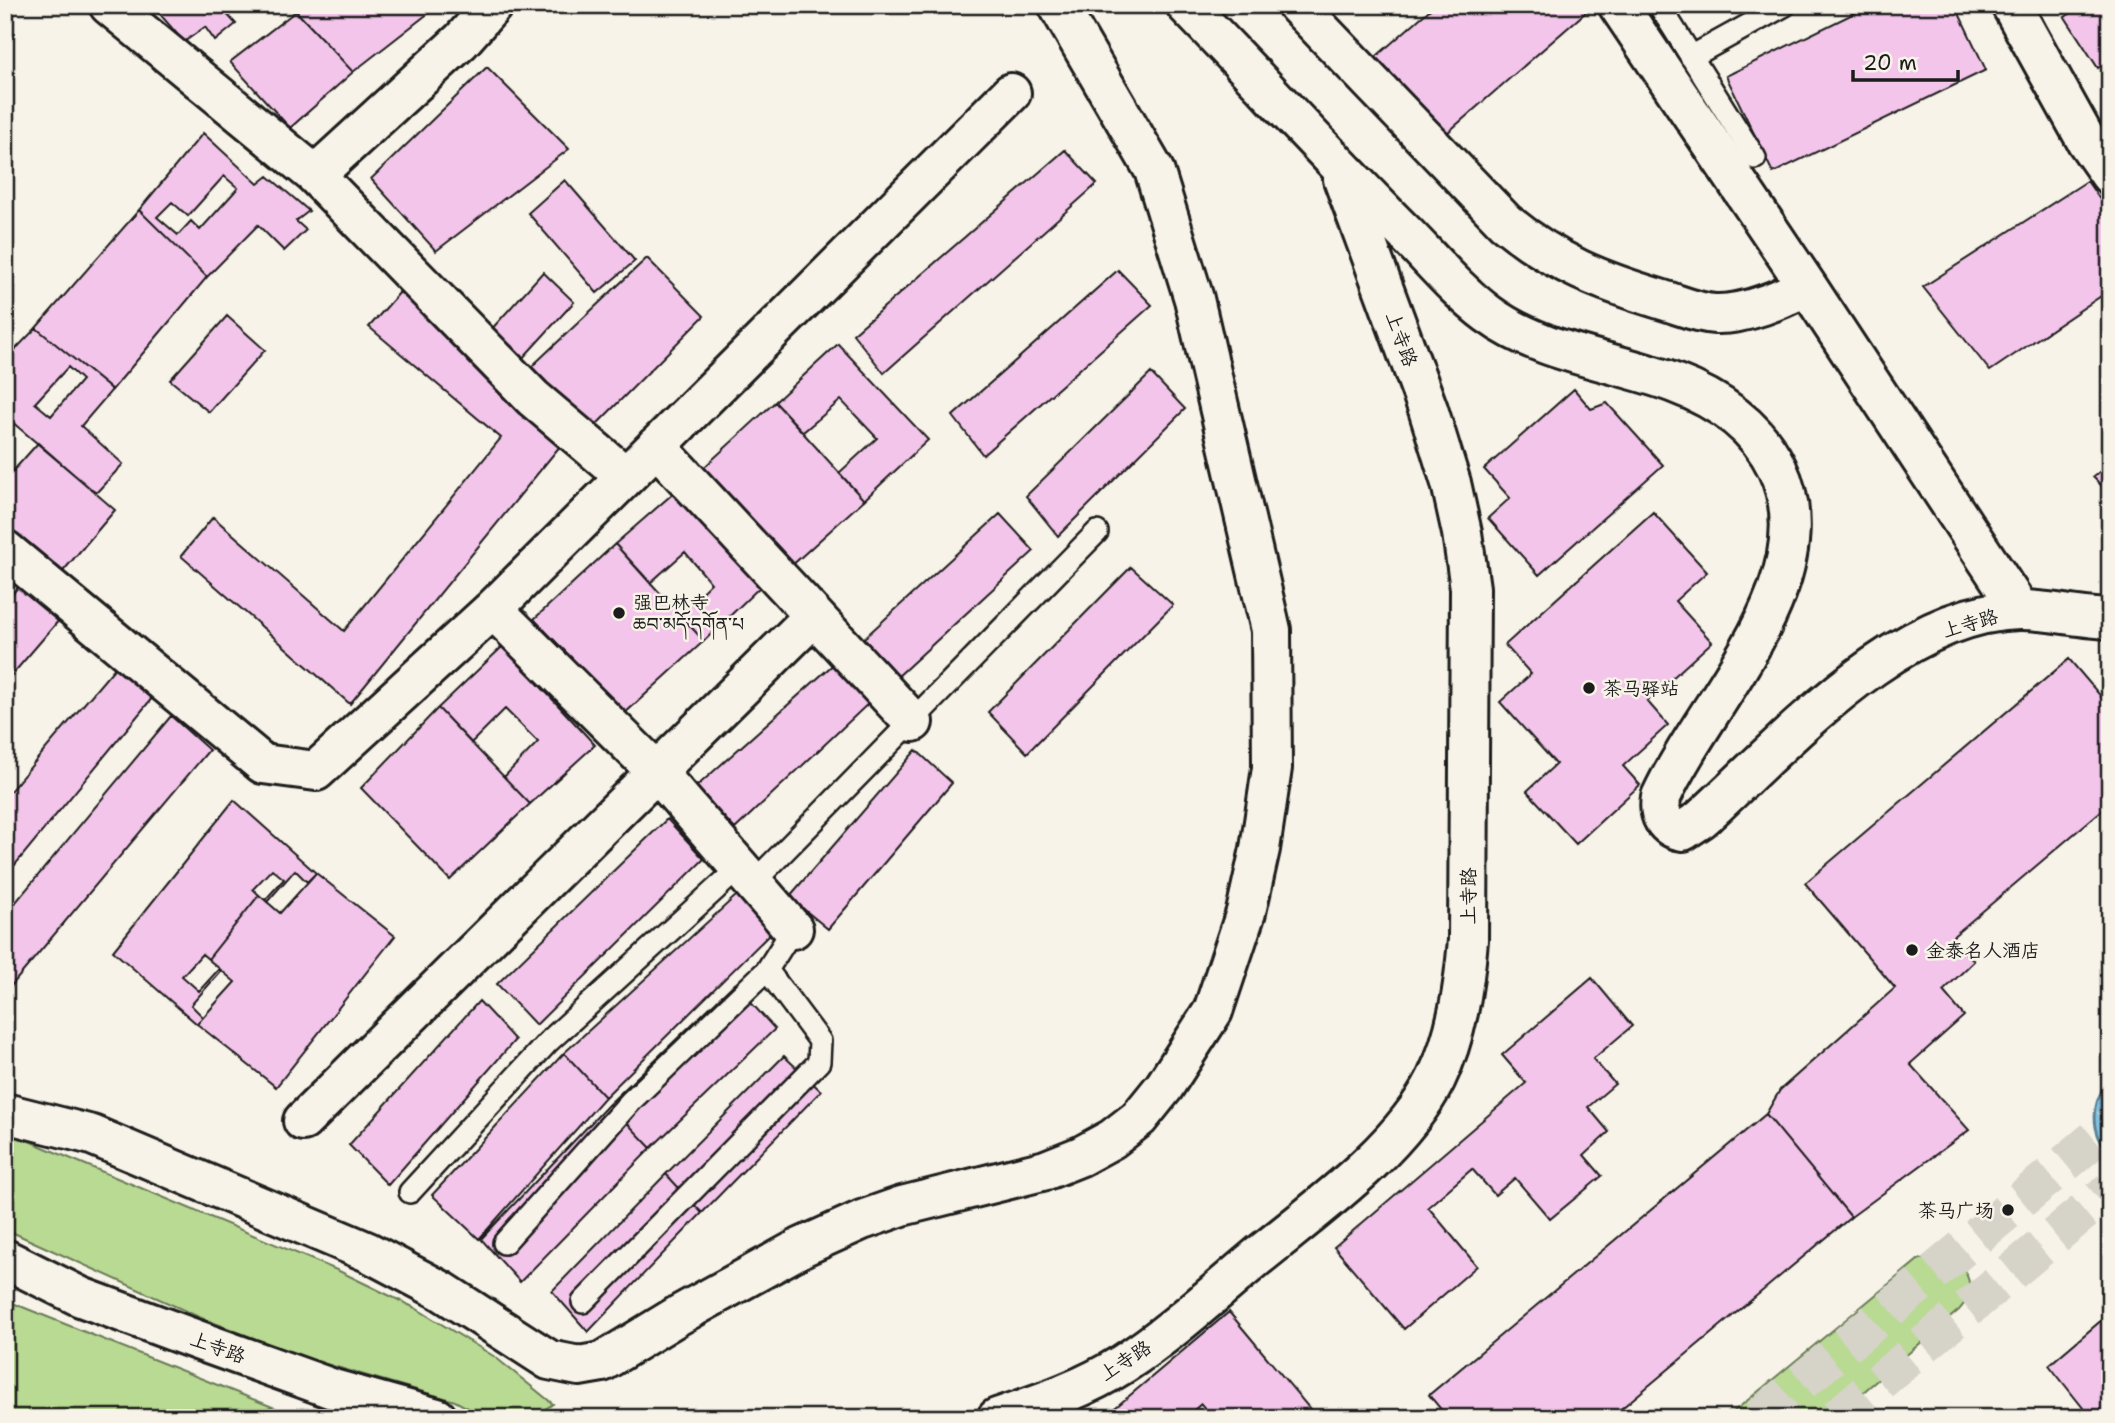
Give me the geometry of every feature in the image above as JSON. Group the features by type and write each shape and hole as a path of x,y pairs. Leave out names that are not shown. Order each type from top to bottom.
{"street":[{"path":"109,5 316,174 533,398 625,475"},
{"path":"316,174 461,41 494,5"},
{"path":"5,1113 92,1135 368,1252 442,1291 549,1360 579,1366 602,1362 679,1315 803,1247 862,1220 902,1206 1046,1170 1081,1156 1112,1139 1139,1118 1164,1087 1213,1011 1246,912 1260,849 1272,768 1271,630 1194,299 1154,170 1058,5"},
{"name":"上寺路","path":"1186,5 1338,167 1488,314 1535,339 1701,394 1740,420 1773,460 1782,478 1791,513 1791,544 1784,575 1766,621 1695,734 1661,797 1659,808 1663,820 1671,829 1683,831 1701,819 1875,663 1942,629 1984,615 2020,610 2110,619"},
{"path":"1297,5 1505,222 1535,247 1562,264 1601,281 1690,309 1716,314 1784,298 1807,286"},
{"path":"1618,5 2020,610"},
{"path":"2011,5 2087,142 2110,175"},
{"path":"5,550 263,764 316,771 493,609 1011,93"},
{"name":"上寺路","path":"997,1418 1080,1388 1123,1364 1172,1328 1358,1173 1406,1122 1435,1080 1451,1037 1463,990 1468,940 1471,588 1451,483 1428,408 1338,167"},
{"path":"656,446 913,722"},
{"path":"493,609 656,771 793,929"},
{"path":"303,1121 813,617"},
{"name":"上寺路","path":"5,1259 81,1297 157,1325 333,1389 437,1418"}],"lane":[{"path":"1659,5 1755,158"},
{"path":"1691,57 1785,5"},
{"path":"410,1192 548,1042 746,875 913,722 1097,532"},
{"path":"504,1243 631,1101 767,970 793,929"},
{"path":"583,1302 819,1062 820,1041 767,970"}],"green space":[{"path":"5,1131 339,1271 415,1308 495,1357 553,1404 531,1418 486,1418 455,1401 305,1358 199,1317 5,1229"},
{"path":"1934,1254 1954,1261 1966,1274 1969,1292 1966,1301 1959,1310 1833,1418 1726,1418 1918,1260"},
{"path":"5,1300 300,1418 5,1418"}],"water":[{"path":"2110,1080 2110,1153 2098,1136 2095,1117 2099,1097"}],"building":[{"path":"152,5 234,5 225,12 236,24 215,41 205,27 184,42"},
{"path":"290,5 439,5 353,72"},
{"path":"1435,5 1594,5 1439,140 1371,61"},
{"path":"1871,5 1955,5 1986,70 1773,173 1726,76"},
{"path":"2084,5 2110,5 2110,60 2098,68 2065,17"},
{"path":"296,11 353,72 290,128 230,62"},
{"path":"487,67 569,149 436,251 371,179"},
{"path":"203,133 258,184 268,176 309,211 296,221 306,230 284,251 258,225 207,277 139,210","holes":["224,176 238,188 200,230 191,221 178,235 157,217 172,202 188,216"]},
{"path":"1065,150 1097,184 884,373 853,334"},
{"path":"565,180 635,261 597,293 528,213"},
{"path":"2087,181 2110,214 2110,290 1990,371 1923,287"},
{"path":"139,210 207,277 112,390 36,328"},
{"path":"647,258 704,316 592,429 530,368"},
{"path":"1118,270 1152,305 983,455 953,416"},
{"path":"543,272 574,302 520,361 489,332"},
{"path":"400,292 565,440 350,704 181,556 213,517 344,631 501,438 369,327"},
{"path":"227,316 265,350 209,412 170,380"},
{"path":"36,328 112,390 81,426 123,464 96,493 5,416 5,360","holes":["68,367 82,380 51,416 35,403"]},
{"path":"838,344 928,440 864,500 839,473 877,438 841,400 803,432 775,402"},
{"path":"1151,373 1185,409 1058,536 1026,496"},
{"path":"1574,389 1591,409 1607,403 1663,465 1539,575 1488,518 1510,498 1484,469"},
{"path":"775,402 864,500 789,568 700,471"},
{"path":"38,443 115,510 59,576 5,528 5,480"},
{"path":"2110,463 2110,494 2093,477"},
{"path":"676,491 764,583 704,641 679,614 711,583 685,552 650,583 615,544"},
{"name":"茶马驿站","path":"1653,512 1707,572 1675,601 1712,642 1647,701 1668,725 1623,766 1640,785 1576,844 1527,791 1556,764 1500,702 1531,674 1505,645"},
{"path":"1000,514 1034,551 896,678 862,640"},
{"path":"615,544 704,641 624,714 534,619"},
{"path":"1131,567 1173,605 1027,753 988,712"},
{"path":"20,585 60,619 5,683 5,602"},
{"path":"503,646 595,745 530,804 504,777 538,742 505,709 471,743 438,708"},
{"name":"金泰名人酒店","path":"2069,659 2110,707 2110,810 2107,806 1951,938 1974,961 1943,991 1964,1016 1910,1064 1969,1130 1851,1217 1766,1114 1780,1090 1895,988 1805,883"},
{"path":"836,662 871,701 735,829 696,787"},
{"path":"118,664 153,697 5,877 5,797"},
{"path":"438,708 530,804 450,880 361,788"},
{"path":"171,716 209,750 6,992 5,915"},
{"path":"916,750 952,783 828,929 789,897"},
{"path":"234,800 316,873 307,882 295,870 267,902 265,900 284,879 272,869 253,889 259,895 208,959 202,954 182,976 199,991 219,969 221,971 191,1005 203,1017 197,1024 113,951"},
{"path":"667,819 704,859 536,1025 497,984"},
{"path":"316,873 395,936 276,1087 197,1024 235,982 208,959 259,895 280,913"},
{"path":"738,894 775,929 605,1097 564,1053"},
{"path":"1592,978 1632,1026 1593,1059 1615,1084 1588,1107 1609,1132 1584,1155 1602,1176 1550,1219 1515,1178 1495,1195 1472,1169 1428,1207 1477,1266 1404,1329 1334,1247 1526,1083 1502,1055"},
{"path":"734,984 775,1029 651,1148 609,1104"},
{"path":"479,1001 515,1040 388,1185 349,1145"},
{"path":"564,1053 605,1097 479,1239 432,1195"},
{"path":"784,1056 821,1091 702,1213 666,1174"},
{"path":"609,1104 651,1148 520,1282 481,1239"},
{"path":"1766,1114 1851,1217 1610,1418 1448,1418 1429,1395"},
{"path":"666,1174 702,1213 588,1332 552,1291"},
{"path":"1229,1312 1310,1409 1299,1418 1213,1418 1201,1404 1185,1418 1103,1418"},
{"path":"2110,1313 2110,1418 2091,1418 2049,1365"}],"tunnel":[{"path":"1758,1418 2110,1126"},
{"path":"1836,1418 2110,1190"}],"place":[{"name":"强巴林寺 ཆབ་མདོ་དགོན་པ","path":"619,613"},
{"name":"茶马驿站","path":"1589,688"},
{"name":"金泰名人酒店","path":"1912,950"},
{"name":"茶马广场","path":"2008,1210"}]}
